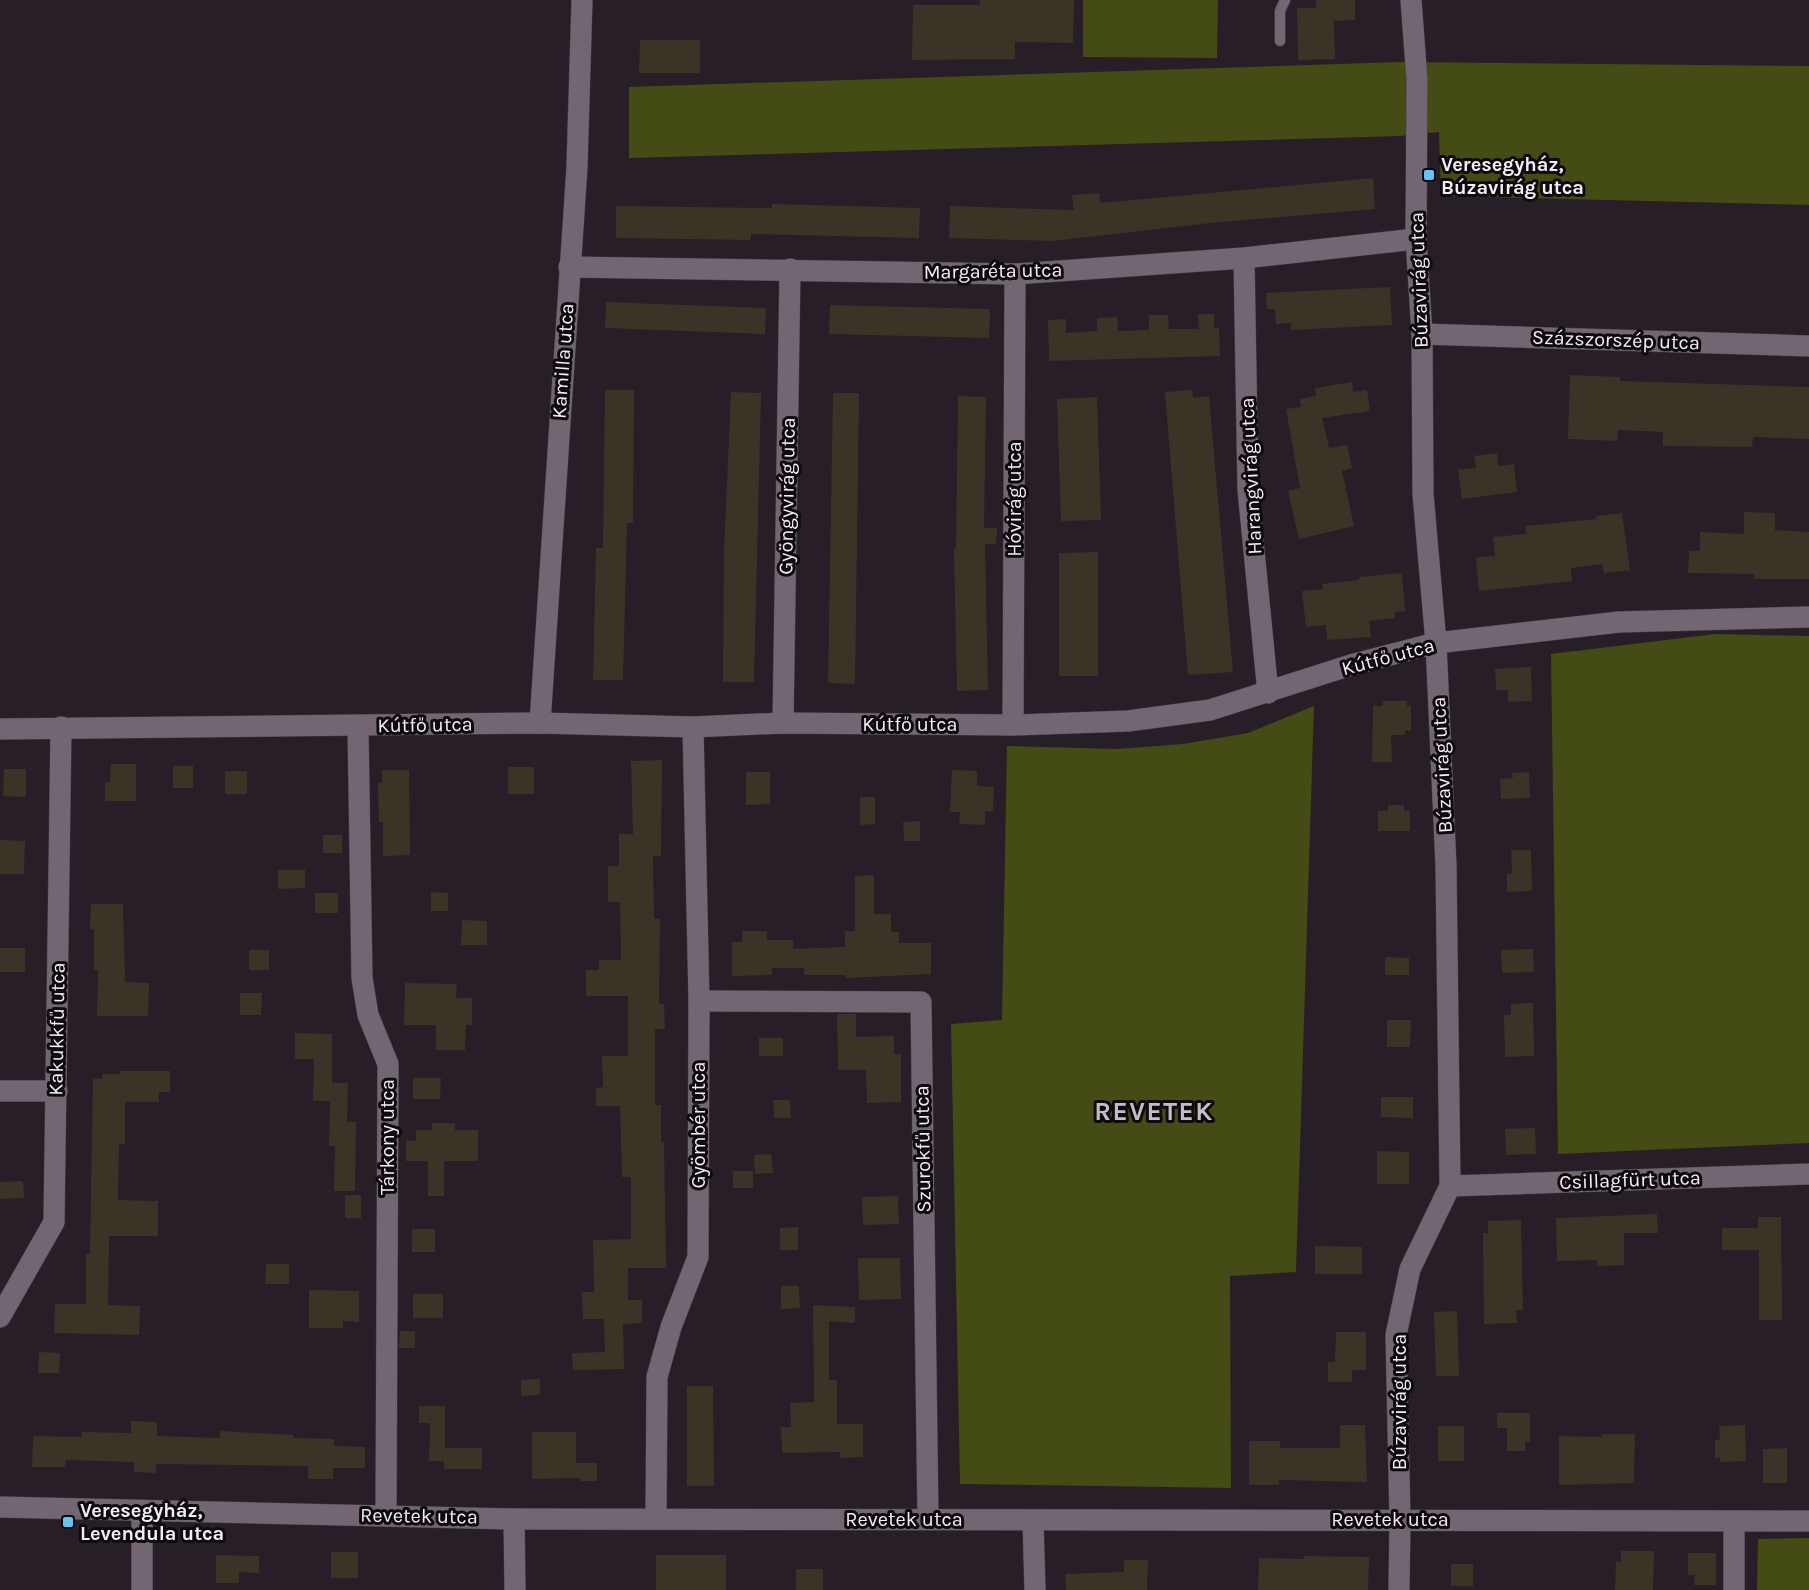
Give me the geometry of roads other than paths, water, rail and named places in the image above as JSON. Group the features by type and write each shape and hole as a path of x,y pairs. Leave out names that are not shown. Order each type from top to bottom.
{"street":[{"name":"Kamilla utca","path":"540,723 577,167 582,0"},
{"name":"Búzavirág utca","path":"1399,1590 1400,1520 1396,1335 1410,1269 1450,1186 1446,866 1436,643 1423,494 1422,334 1416,239 1417,80 1411,0"},
{"name":"Margaréta utca","path":"569,267 1015,274 1244,258 1416,239"},
{"name":"Harangvirág utca","path":"1244,258 1248,490 1268,693"},
{"name":"Gyöngyvirág utca","path":"783,723 790,269"},
{"name":"Hóvirág utca","path":"1013,725 1015,274"},
{"name":"Százszorszép utca","path":"1422,334 1809,346"},
{"name":"Kútfő utca","path":"0,729 358,727 540,723 693,727 783,723 1013,725 1128,721 1210,710 1351,665 1436,643 1619,622 1809,616"},
{"name":"Kakukkfű utca","path":"0,1317 54,1222 61,727"},
{"name":"Tárkony utca","path":"358,727 362,978 368,1015 388,1064 386,1516"},
{"name":"Gyömbér utca","path":"657,1517 657,1377 671,1327 698,1257 699,1001 693,727"},
{"name":"Szurokfű utca","path":"699,1001 921,1002 928,1518"},
{"path":"0,1091 57,1091"},
{"name":"Csillagfürt utca","path":"1450,1186 1809,1174"},
{"name":"Revetek utca","path":"0,1507 514,1519 657,1517 1734,1523 1809,1521"},
{"path":"142,1511 142,1590"},
{"path":"514,1519 515,1590"},
{"path":"1033,1520 1035,1590"},
{"path":"1734,1523 1734,1590"}],"lane":[{"path":"1280,41 1280,11 1285,0"}],"place":[{"name":"Veresegyház, Búzavirág utca","path":"1429,175"},
{"name":"Veresegyház, Levendula utca","path":"68,1522"}],"district":[{"name":"REVETEK","path":"1154,1111"}]}
